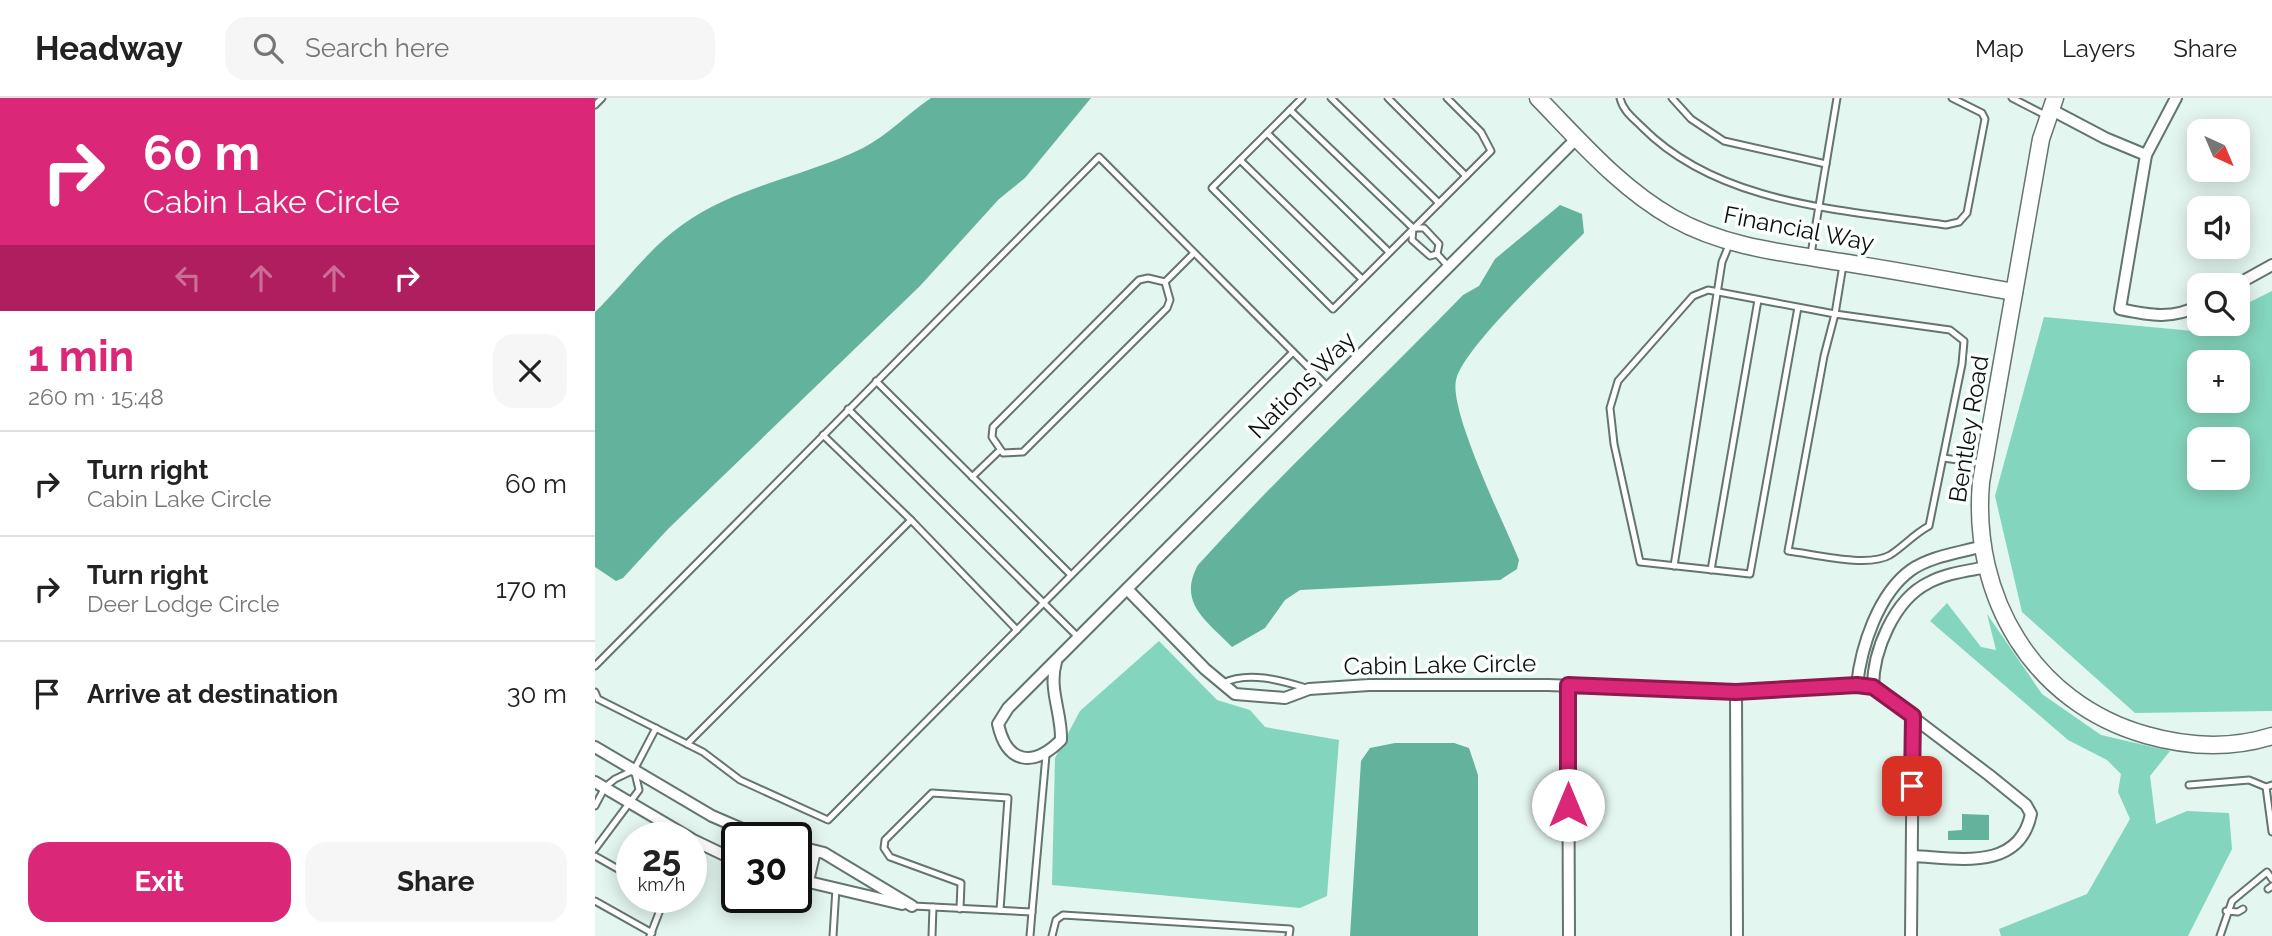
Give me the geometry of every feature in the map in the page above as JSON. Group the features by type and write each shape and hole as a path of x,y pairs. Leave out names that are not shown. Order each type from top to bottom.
{"street":[{"name":"Financial Way","path":"1538,98 1640,197 1674,219 1730,242 2014,292"},
{"path":"2176,98 2146,155 2120,309 2162,316 2177,315 2187,311"},
{"path":"2051,108 2105,138 2146,155"},
{"name":"Bentley Road","path":"2051,108 2041,139 1984,463 1978,513 1987,567 2005,620 2041,672 2062,694 2100,718 2127,730 2172,743 2238,744 2272,736"},
{"name":"Nations Way","path":"1046,755 1030,760 1016,755 1002,743 998,724 1008,708 1577,138"},
{"path":"2250,277 2272,265"},
{"path":"1857,685 1866,636 1901,579 1923,564 1983,546"},
{"path":"1873,687 1875,666 1882,642 1916,590 1954,573 1987,567"},
{"name":"Cabin Lake Circle","path":"1127,589 1205,669 1235,694 1285,698 1309,689 1369,685 1568,685 1736,692 1857,685 1873,687 2017,797 2031,814 2027,827 2006,853 1989,859 1913,856"},
{"path":"1046,755 1061,740 1062,720 1054,696 1052,676 1056,662"},
{"path":"1568,685 1569,936"},
{"path":"1736,692 1737,936"},
{"path":"1911,936 1913,716"},
{"path":"595,747 726,822"},
{"path":"600,785 663,822"},
{"path":"812,850 824,853 912,906"},
{"path":"812,858 815,851"},
{"path":"812,882 912,906"}],"lane":[{"path":"595,105 602,98"},
{"path":"1302,98 1212,188 1333,309 1491,151 1481,131 1447,98"},
{"path":"1331,98 1439,203"},
{"path":"1388,98 1466,176"},
{"path":"1621,98 1622,107 1659,145 1742,189 1944,225 1959,222 1967,213 1985,119 1982,113 1952,98"},
{"path":"1672,98 1691,119 1724,141 1826,164"},
{"path":"1811,257 1837,98"},
{"path":"2013,98 2051,108"},
{"path":"1290,110 1413,228 1424,228 1439,244 1437,254"},
{"path":"1267,133 1389,252"},
{"path":"595,666 1098,157 1329,388"},
{"path":"1240,160 1362,279"},
{"path":"1413,228 1412,240 1430,256 1437,254"},
{"path":"1675,566 1722,262 1730,242"},
{"path":"1165,282 1194,253"},
{"path":"1437,254 1450,267"},
{"path":"1798,307 1750,574 1640,562 1614,444 1610,408 1618,381 1693,296 1708,290 1719,294 1758,300 1798,307 1835,314 1950,330 1963,341 1962,364 1929,526 1910,536 1890,555 1870,561 1788,551 1824,356 1835,314 1843,262"},
{"path":"1148,278 1165,282 1170,300 1157,317 1023,452 1013,454 1000,450 992,437 993,427 1139,280 1148,278"},
{"path":"1711,570 1758,300"},
{"path":"595,692 598,699 687,744 740,780 828,820 1293,352"},
{"path":"876,381 1071,575"},
{"path":"848,409 1079,638"},
{"path":"823,435 911,520 1017,630"},
{"path":"972,477 1000,450"},
{"path":"1943,458 1984,463"},
{"path":"687,744 911,520"},
{"path":"1223,682 1237,676 1284,681 1309,689"},
{"path":"595,806 600,785 634,770 656,728"},
{"path":"1030,936 1046,755"},
{"path":"595,849 639,790 634,770"},
{"path":"2189,785 2249,780 2269,786 2272,832"},
{"path":"960,909 961,883 890,857 884,848 885,840 932,793 1008,798 1000,910"},
{"path":"595,856 616,868"},
{"path":"2220,936 2226,911 2232,901 2269,870 2272,879"},
{"path":"833,936 836,888"},
{"path":"595,901 651,934 659,913"},
{"path":"912,906 1032,912"},
{"path":"932,936 933,908"},
{"path":"2226,911 2238,912 2243,909"},
{"path":"1052,936 1056,920 1063,915 1290,929 1289,936"}],"shaded area":[{"path":"931,98 1091,98 1025,178 999,199 920,286 668,529 623,578 616,581 595,567 595,312 659,244 682,225 747,191 863,148"},
{"path":"1560,205 1582,214 1584,233 1492,326 1462,365 1456,380 1456,395 1469,442 1519,560 1517,569 1500,580 1300,590 1285,600 1265,628 1232,647 1205,620 1193,601 1192,578 1198,565 1463,295 1479,286 1495,259"},
{"path":"2272,291 2272,711 2135,713 2022,612 1995,496 2044,317 2187,330 2187,336 2250,336 2250,302"},
{"path":"1947,603 1981,647 1996,650 1987,614 2042,694 2101,735 2170,751 2150,776 2156,824 2187,811 2229,813 2232,849 2188,936 2001,936 1999,929 2087,894 2130,819 2118,792 2121,774 2107,760 2068,740 1930,621"},
{"path":"1159,641 1217,700 1250,710 1265,727 1339,740 1327,896 1300,908 1052,885 1055,758 1080,711"},
{"path":"1395,743 1454,743 1469,748 1478,775 1478,936 1350,936 1361,761 1370,748"},
{"path":"1962,814 1989,815 1989,840 1948,840 1948,831 1962,830"}],"route":[{"path":"1568,805 1568,685 1736,692 1857,685 1873,687 1913,716 1912,786"}]}
